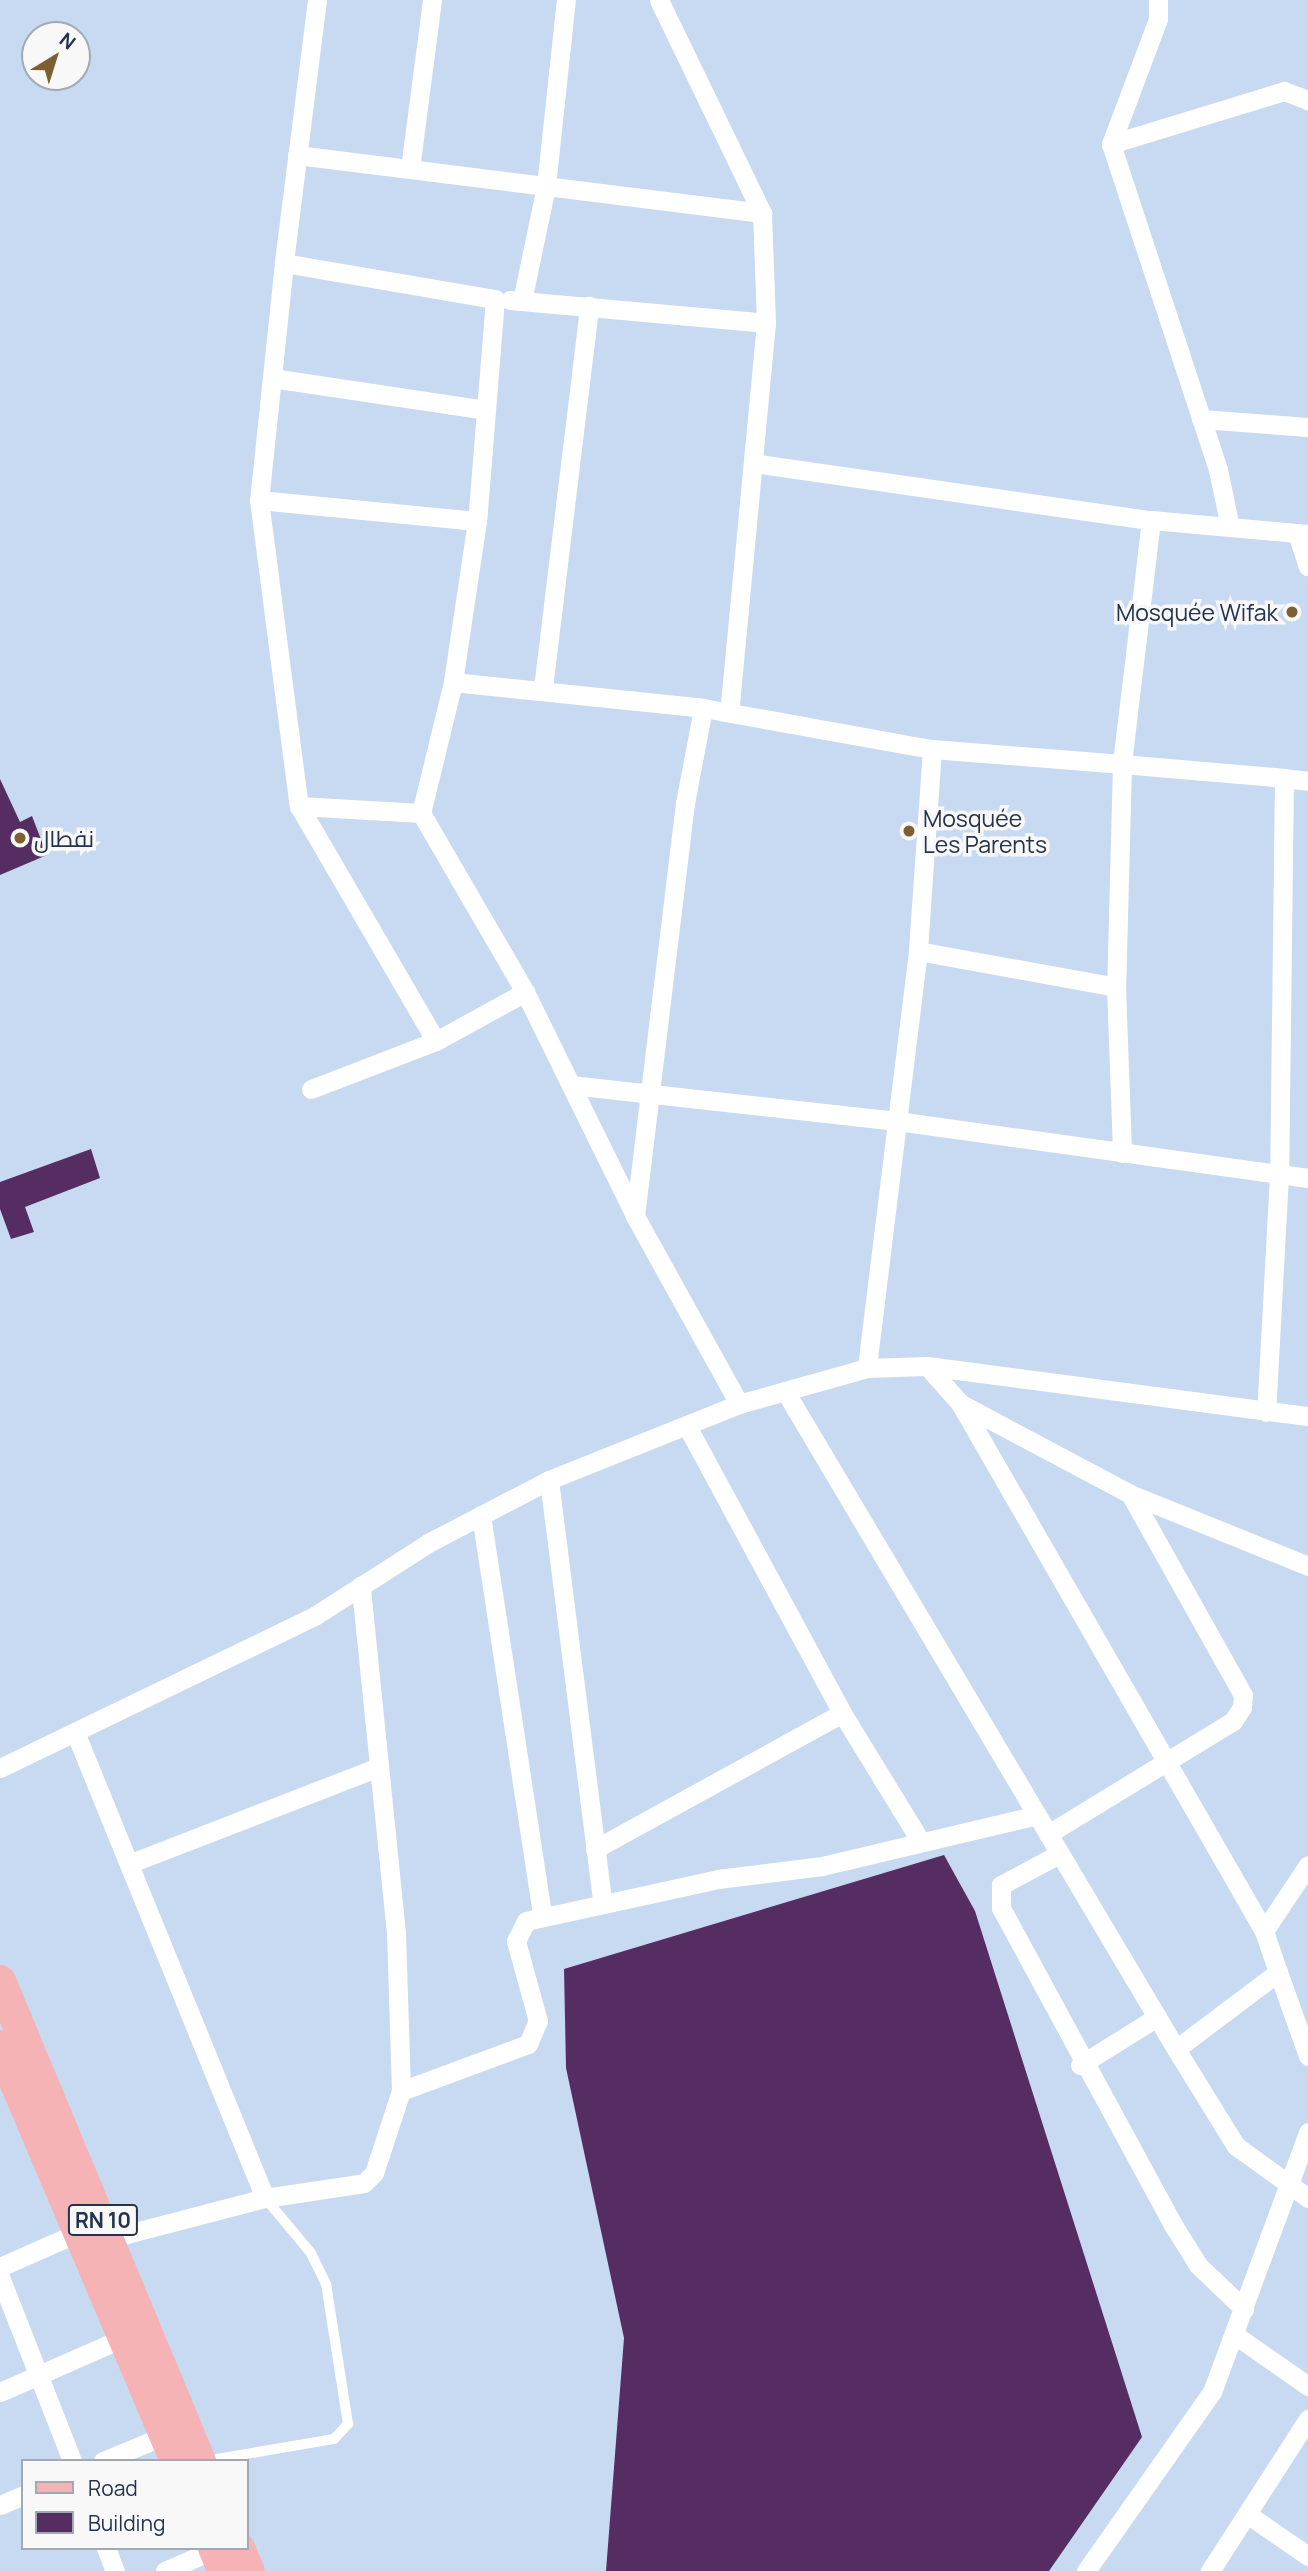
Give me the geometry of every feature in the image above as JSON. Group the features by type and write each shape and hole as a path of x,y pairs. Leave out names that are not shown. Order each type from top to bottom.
{"main road":[{"name":"RN 10","path":"0,1981 176,2441"},
{"name":"RN 10","path":"0,2046 97,2230 123,2338 176,2441 200,2459"},
{"path":"223,2554 249,2571"}],"street":[{"path":"317,0 284,263 259,500 299,806 436,1041"},
{"path":"410,169 432,0"},
{"path":"523,301 546,186 566,0"},
{"path":"659,0 762,213 766,323 729,712"},
{"path":"1158,0 1158,19 1111,144 1201,419 1230,527"},
{"path":"1111,144 1284,91 1308,100"},
{"path":"297,155 762,213"},
{"path":"284,263 495,299 766,323"},
{"path":"495,299 477,521 453,682 421,813 524,992 635,1216 739,1404"},
{"path":"543,688 589,306"},
{"path":"272,378 486,410"},
{"path":"1201,419 1308,427"},
{"path":"753,463 1151,520 1303,534 1308,566"},
{"path":"259,500 477,521"},
{"path":"1122,1153 1116,987 1122,764 1151,520"},
{"path":"453,682 543,688 702,708 932,749 1308,781"},
{"path":"635,1216 652,1096 685,803 702,708"},
{"path":"867,1368 918,951 932,749"},
{"path":"1266,1412 1279,1175 1284,778"},
{"path":"299,806 421,813"},
{"path":"918,951 1116,987"},
{"path":"311,1089 436,1041 524,992"},
{"path":"571,1085 897,1121 1308,1178"},
{"path":"927,1366 960,1404 1264,1931 1308,2056"},
{"path":"0,1768 257,1645 481,1515 549,1480 739,1404 867,1368 927,1366 1308,1416"},
{"path":"785,1391 1059,1854 1236,2146 1308,2198"},
{"path":"960,1404 1130,1494 1308,1566"},
{"path":"687,1426 842,1713 921,1842"},
{"path":"549,1480 602,1901"},
{"path":"1048,1835 1233,1721 1243,1695 1130,1494"},
{"path":"481,1515 542,1915"},
{"path":"0,2267 97,2230 265,2198 364,2183 374,2173 401,2091 396,1933 361,1586"},
{"path":"595,1849 842,1713"},
{"path":"75,1732 131,1863 265,2198"},
{"path":"131,1863 379,1767"},
{"path":"401,2091 528,2044 538,2021 516,1941 527,1921 602,1901 822,1866 1037,1815"},
{"path":"1059,1854 997,1894 1080,2065 1199,2265 1244,2309"},
{"path":"1264,1931 1308,1866"},
{"path":"1176,2049 1278,1972"},
{"path":"1080,2065 1157,2017"},
{"path":"1093,2568 1194,2425 1235,2335 1287,2183 1308,2132"},
{"path":"0,2277 71,2459"},
{"path":"1235,2335 1308,2386"},
{"path":"0,2392 123,2338"},
{"path":"1210,2571 1308,2419"},
{"path":"110,2459 176,2441"},
{"path":"0,2505 21,2496"},
{"path":"1247,2514 1306,2552"},
{"path":"107,2550 115,2571"},
{"path":"164,2571 223,2554"}],"lane":[{"path":"215,2459 334,2439 348,2424 326,2284 311,2253 265,2198"}],"building":[{"name":"نفطال","path":"0,779 20,822 32,816 47,855 0,875"},
{"path":"91,1149 100,1178 25,1207 34,1232 11,1239 0,1209 0,1182"},
{"path":"944,1855 975,1911 1142,2437 1049,2571 606,2571 624,2338 566,2068 564,1969"}],"place":[{"name":"Mosquée Wifak","path":"1292,612"},
{"name":"Mosquée Les Parents","path":"909,831"},
{"name":"نفطال","path":"20,838"}]}
